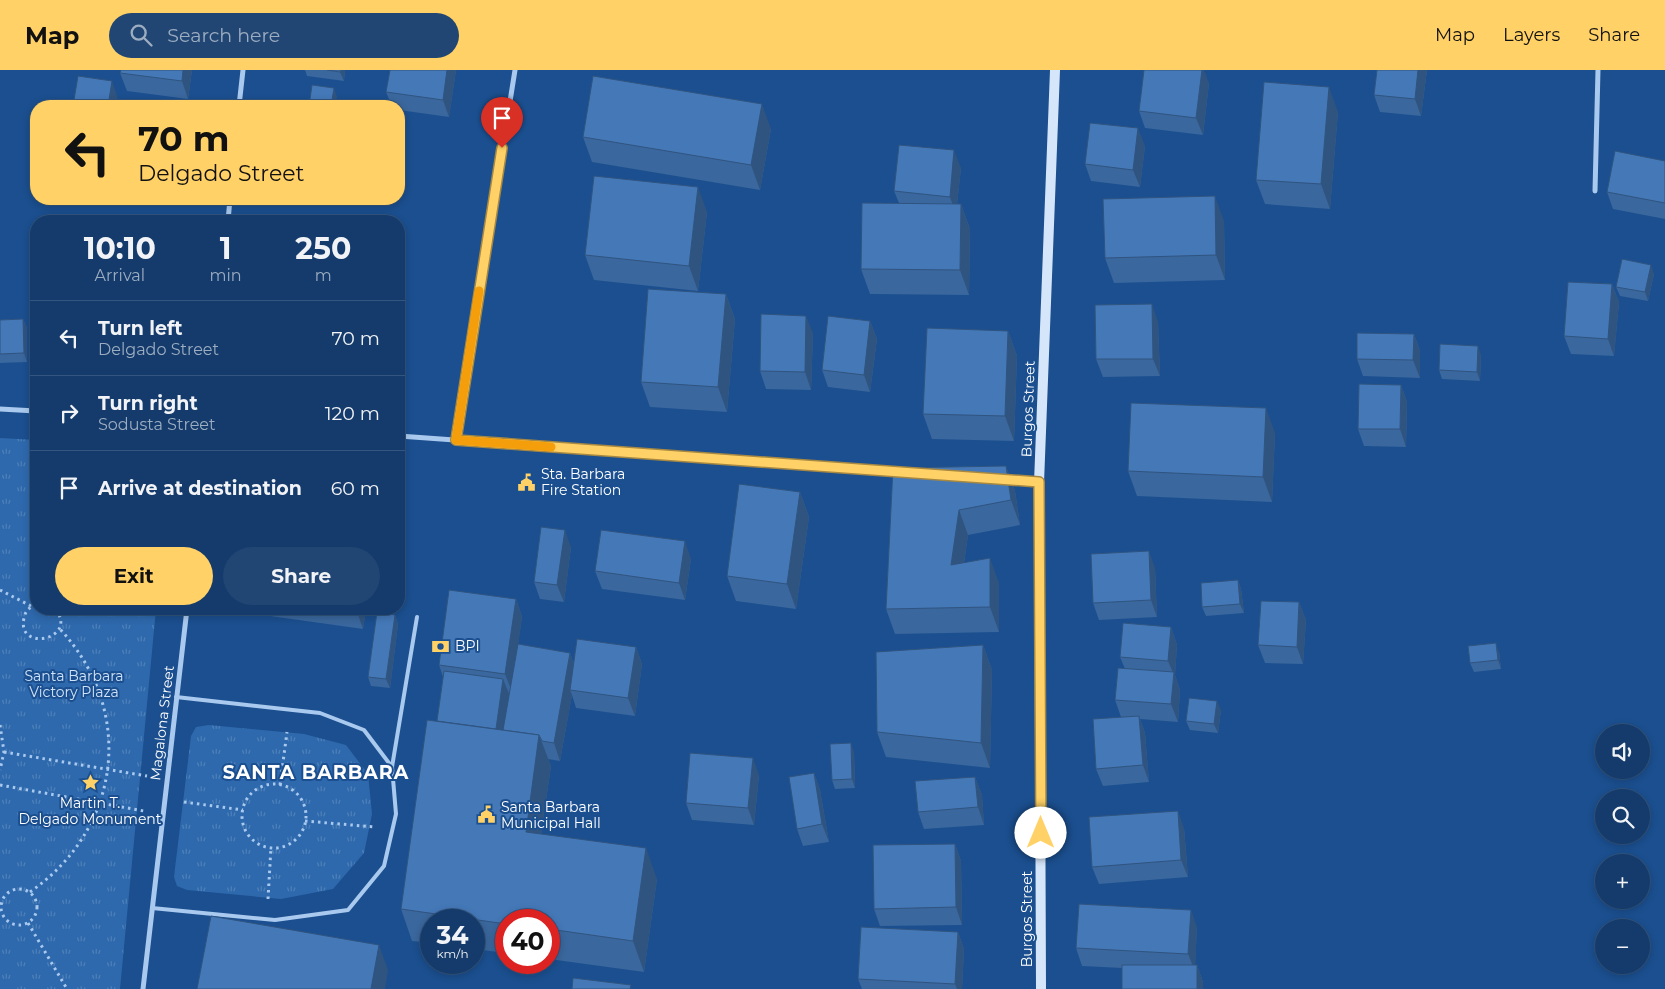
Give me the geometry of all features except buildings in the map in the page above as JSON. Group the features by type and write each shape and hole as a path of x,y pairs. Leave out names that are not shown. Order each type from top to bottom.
{"street":[{"path":"240,100 243,70"},
{"path":"456,440 515,70"},
{"name":"Burgos Street","path":"1041,989 1039,482 1055,70"},
{"path":"1595,191 1598,70"},
{"path":"0,409 30,411"},
{"path":"405,436 901,472"},
{"path":"1000,480 1039,482"},
{"name":"Magalona Street","path":"143,989 185,615"}],"lane":[{"path":"152,908 275,920 348,910 384,866 393,829 396,814 392,767 417,617"},
{"path":"176,697 320,714 364,730 392,767"}],"path":[{"path":"0,590 30,605"},
{"path":"30,607 23,620 24,629 38,640 54,635 59,628 60,619 58,615"},
{"path":"30,892 50,878 71,856 88,831 100,804 109,768 108,724 101,695 89,668 73,644 59,628"},
{"path":"0,725 4,752 0,770"},
{"path":"280,784 287,732"},
{"path":"4,752 109,768 167,780"},
{"path":"270,783 280,784 287,786 301,796 307,812 305,828 294,842 279,848 262,846 249,837 242,821 244,804 254,790 270,783"},
{"path":"0,785 162,815"},
{"path":"164,799 243,810"},
{"path":"306,821 393,829"},
{"path":"266,918 271,847"},
{"path":"22,889 30,892 36,901 37,911 28,923 16,925 8,922 2,915 0,907 4,896 11,890 22,889"},
{"path":"28,923 67,989"}],"green space":[{"name":"Santa Barbara Victory Plaza","path":"0,438 30,440 30,615 155,615 120,989 0,989"},
{"path":"209,725 304,734 346,745 368,774 372,814 364,853 333,889 281,899 187,890 177,886 174,877 191,736 196,727"}],"slow traffic":[{"path":"479,291 456,440 551,447"}],"place":[{"name":"Sta. Barbara Fire Station","path":"527,482"},
{"name":"BPI","path":"441,646"},
{"name":"Martin T. Delgado Monument","path":"90,783"},
{"name":"Santa Barbara Municipal Hall","path":"487,815"}],"district":[{"name":"SANTA BARBARA","path":"316,772"}],"route":[{"path":"502,148 456,440 1039,482 1041,833"}]}
